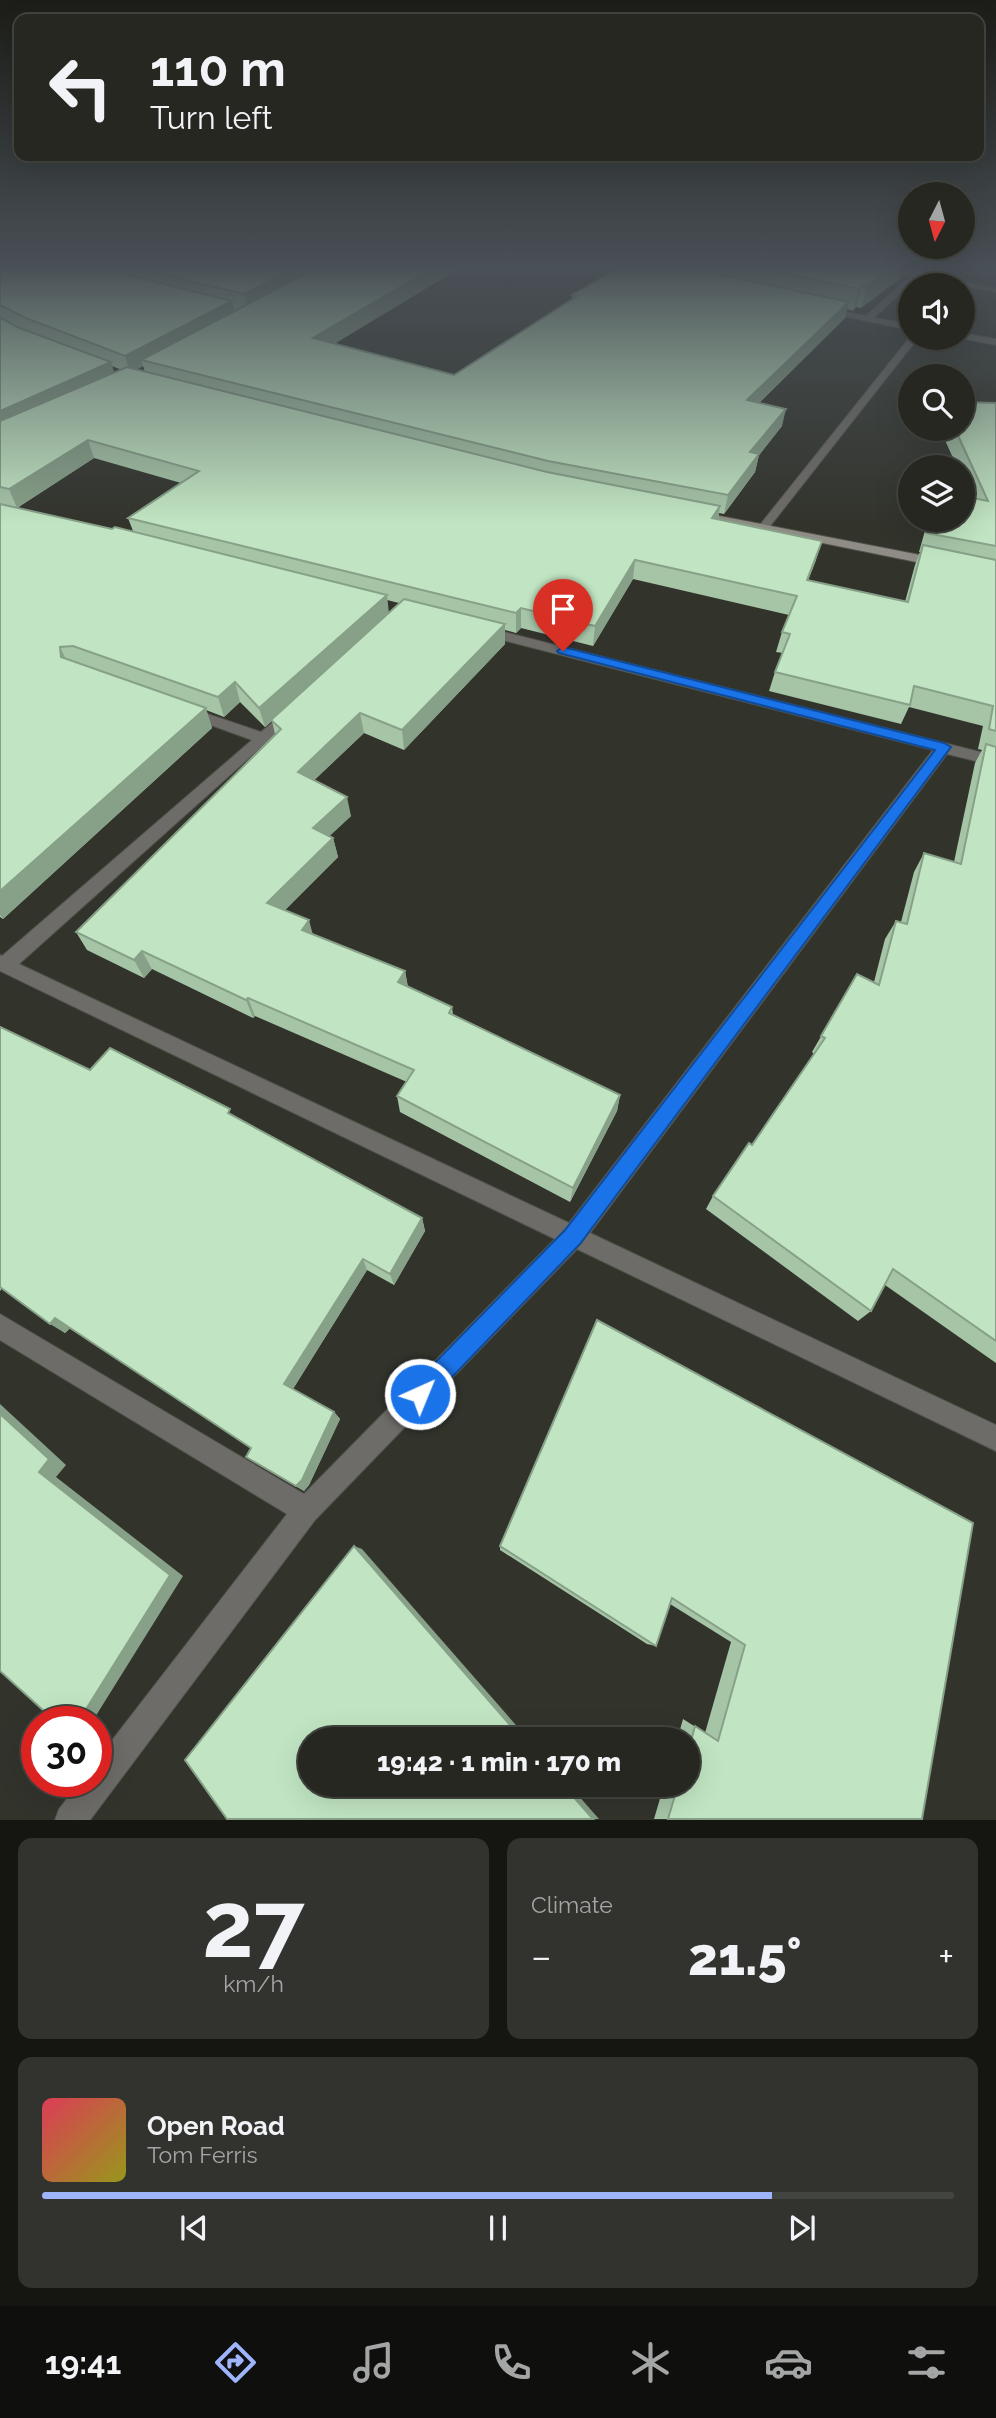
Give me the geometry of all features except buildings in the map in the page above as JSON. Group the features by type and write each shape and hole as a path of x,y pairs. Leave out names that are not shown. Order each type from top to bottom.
{"street":[{"path":"763,528 901,354"},
{"path":"682,512 955,566"},
{"path":"470,627 996,761"},
{"path":"304,702 2,964 996,1438"},
{"path":"176,708 264,739"},
{"path":"70,1819 306,1511 573,1237 944,747"},
{"path":"0,1325 306,1511"}],"route":[{"path":"420,1394 573,1237 944,747 563,651"}]}
